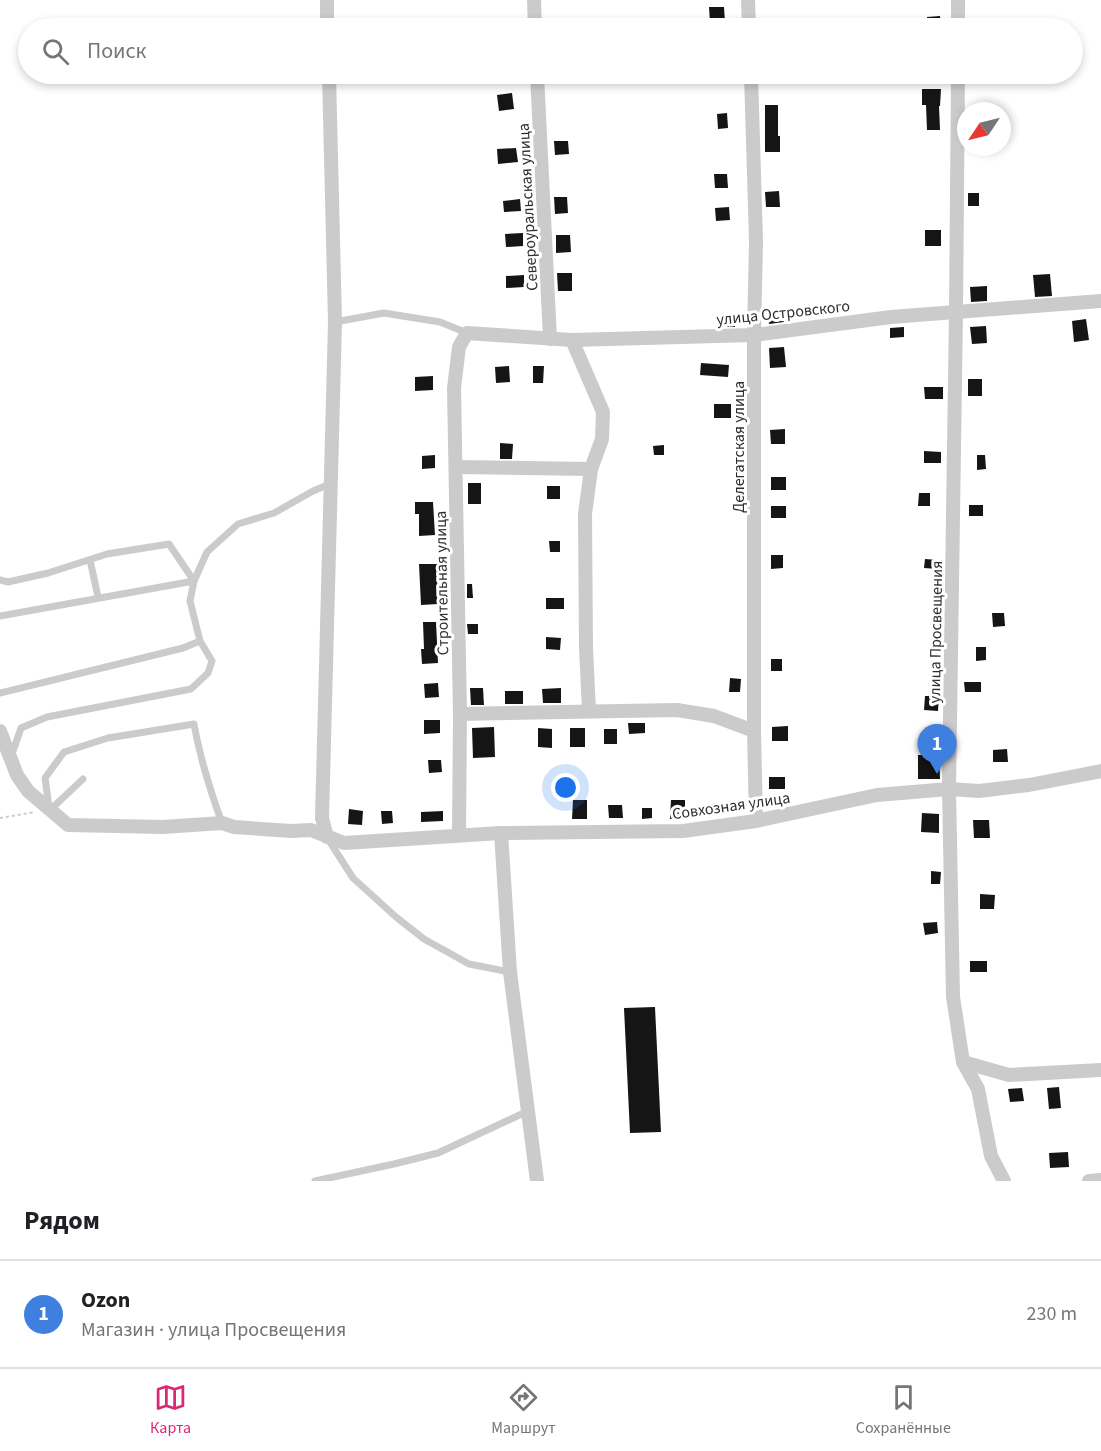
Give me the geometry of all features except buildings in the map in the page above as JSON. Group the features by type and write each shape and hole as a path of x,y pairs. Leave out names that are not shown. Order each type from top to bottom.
{"street":[{"path":"327,0 327,18"},
{"path":"534,0 535,18"},
{"path":"748,0 749,18"},
{"path":"958,0 958,18"},
{"path":"327,837 322,818 335,322 329,84"},
{"name":"Североуральская улица","path":"537,84 550,339"},
{"name":"Делегатская улица","path":"751,84 756,241 754,335 756,821"},
{"name":"улица Просвещения","path":"958,84 957,312 949,789 953,997 963,1062 978,1089 991,1156 1004,1181"},
{"name":"улица Островского","path":"467,333 572,340 754,335 891,317 1101,301"},
{"name":"Строительная улица","path":"459,835 460,714 454,388 459,347 467,333"},
{"path":"572,340 603,412 602,439 591,469 585,514 589,711"},
{"path":"456,467 591,469"},
{"path":"460,714 677,710 714,716 754,731"},
{"name":"Совхозная улица","path":"0,731 17,775 28,790 68,825 163,827 222,823 234,827 311,830 344,843 501,833 683,831 756,821 877,795 949,789 979,791 1101,771"},
{"path":"501,833 510,972 537,1181"},
{"path":"963,1062 1009,1075 1101,1070"},
{"path":"1089,1181 1101,1180"}],"lane":[{"path":"335,322 384,313 440,322 467,333"},
{"path":"11,759 21,728 47,717 191,689 208,673 212,661 200,641 190,601 194,581 207,552 238,524 274,513 330,484"},
{"path":"0,580 8,582 48,573 107,555 169,544 194,581"},
{"path":"90,560 98,597"},
{"path":"0,616 194,581"},
{"path":"0,693 183,648 200,641"},
{"path":"50,810 45,778 64,752 108,738 194,724 210,792 222,823"},
{"path":"50,810 83,779"},
{"path":"327,837 354,878 396,917 424,939 469,964 510,972"},
{"path":"315,1181 438,1153 528,1111"}],"path":[{"path":"0,818 50,810"}],"place":[{"name":"Ozon","path":"937,774"}]}
